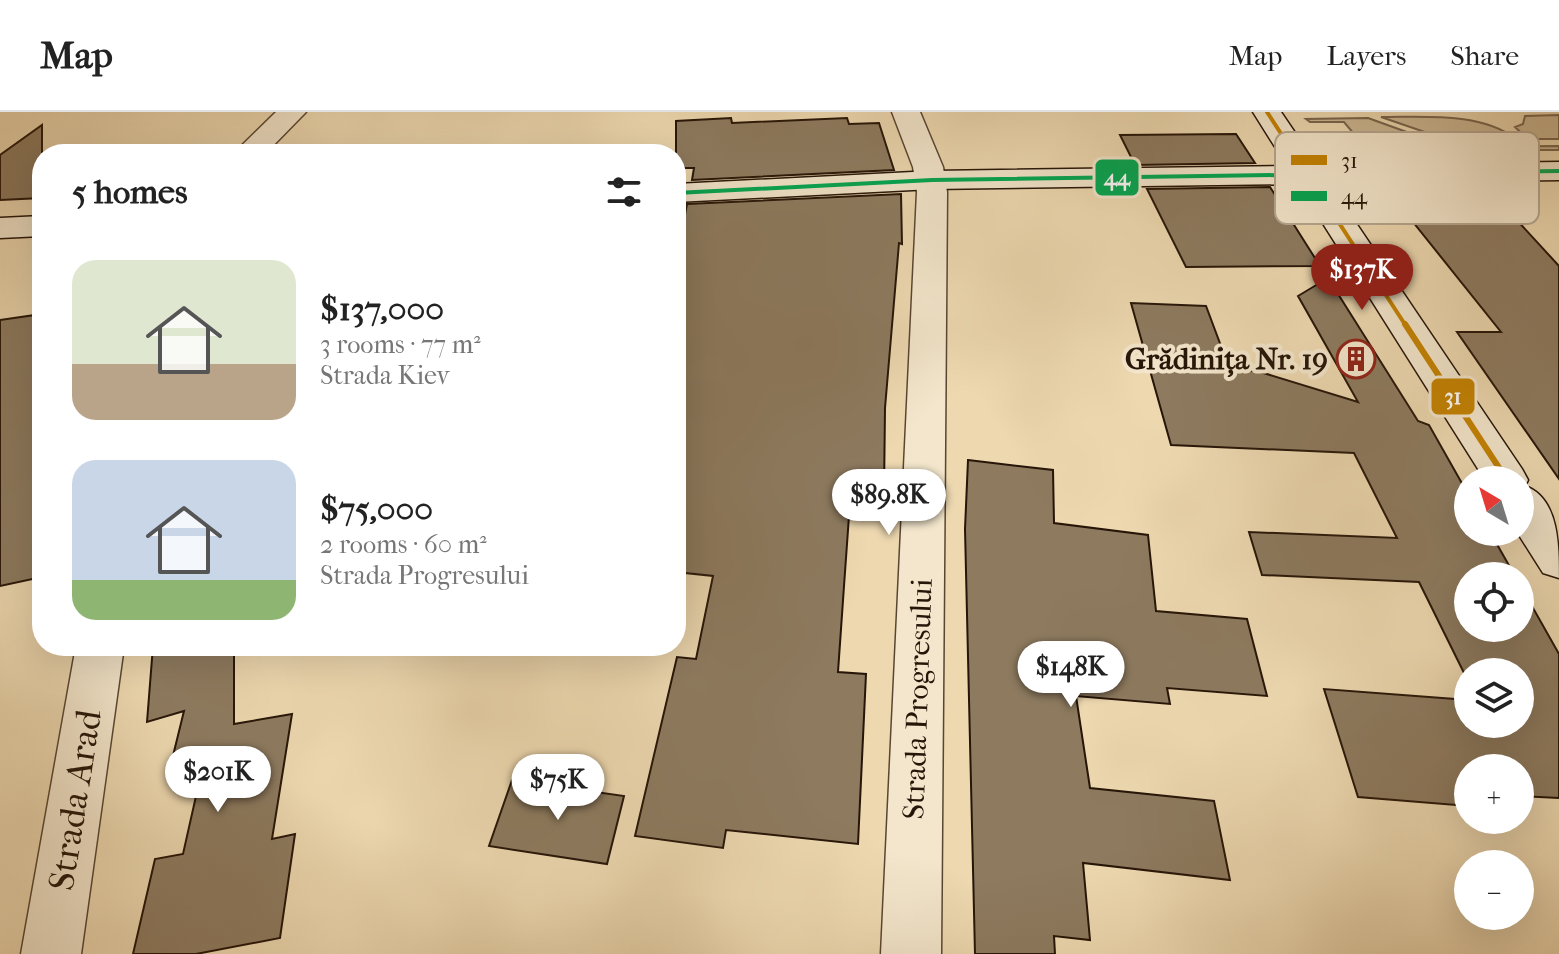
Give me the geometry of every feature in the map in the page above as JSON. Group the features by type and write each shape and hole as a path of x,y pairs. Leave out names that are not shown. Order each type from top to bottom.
{"street":[{"path":"258,144 292,112"},
{"name":"Strada Progresului","path":"906,112 932,180 911,954"},
{"path":"1267,112 1280,132"},
{"path":"1539,171 1559,171"},
{"path":"686,192 932,180 1275,174"},
{"path":"1340,224 1498,466"},
{"path":"0,228 32,226"},
{"path":"1534,522 1559,560"},
{"name":"Strada Arad","path":"51,954 98,656"}],"shaded area":[{"path":"1559,115 1559,139 1539,139 1539,132 1520,132 1515,127 1523,124 1525,116"},
{"path":"1381,117 1470,120 1505,132 1425,132"},
{"path":"1368,118 1407,132 1352,132 1344,122 1310,122 1306,119"},
{"path":"1539,146 1559,146 1559,150 1539,150"}],"building":[{"path":"731,118 732,123 847,118 849,124 879,123 894,170 692,180 694,168 686,168 686,144 676,144 676,121"},
{"path":"42,125 42,144 32,144 32,198 0,200 0,155"},
{"path":"1236,134 1255,163 1135,165 1120,135"},
{"path":"1270,187 1275,195 1275,224 1293,224 1320,266 1186,267 1147,189"},
{"path":"901,194 902,244 899,243 885,408 884,492 851,488 838,672 866,674 858,844 726,830 723,848 635,836 677,657 696,659 713,576 686,573 687,204"},
{"path":"1415,224 1520,224 1559,266 1559,479 1457,332 1501,332"},
{"path":"1328,278 1418,421 1429,425 1454,469 1454,546 1498,546 1507,562 1454,562 1454,642 1534,642 1534,610 1559,654 1559,798 1534,797 1534,754 1454,754 1454,805 1358,797 1324,689 1454,699 1454,738 1534,738 1534,658 1457,658 1419,582 1262,575 1249,532 1397,538 1354,453 1171,445 1131,303 1206,306 1230,370 1257,371 1358,402 1298,296"},
{"path":"32,315 32,579 0,586 0,320"},
{"path":"968,460 1053,470 1054,523 1148,535 1156,611 1247,619 1267,696 1167,688 1170,704 1076,696 1090,788 1214,801 1230,880 1083,863 1090,940 1054,936 1055,954 975,954 965,529"},
{"path":"152,656 234,656 234,724 292,714 272,839 295,834 280,938 196,954 133,954 155,859 183,854 203,765 169,772 184,711 147,722"},
{"path":"512,780 624,796 607,864 489,846"}],"transit line":[{"name":"31","path":"1267,112 1280,132"},
{"name":"44","path":"1539,171 1559,171"},
{"name":"44","path":"686,192 932,180 1275,175"},
{"name":"31","path":"1340,224 1498,466"}],"place":[{"name":"Grădinița Nr. 19","path":"1356,359"}]}
